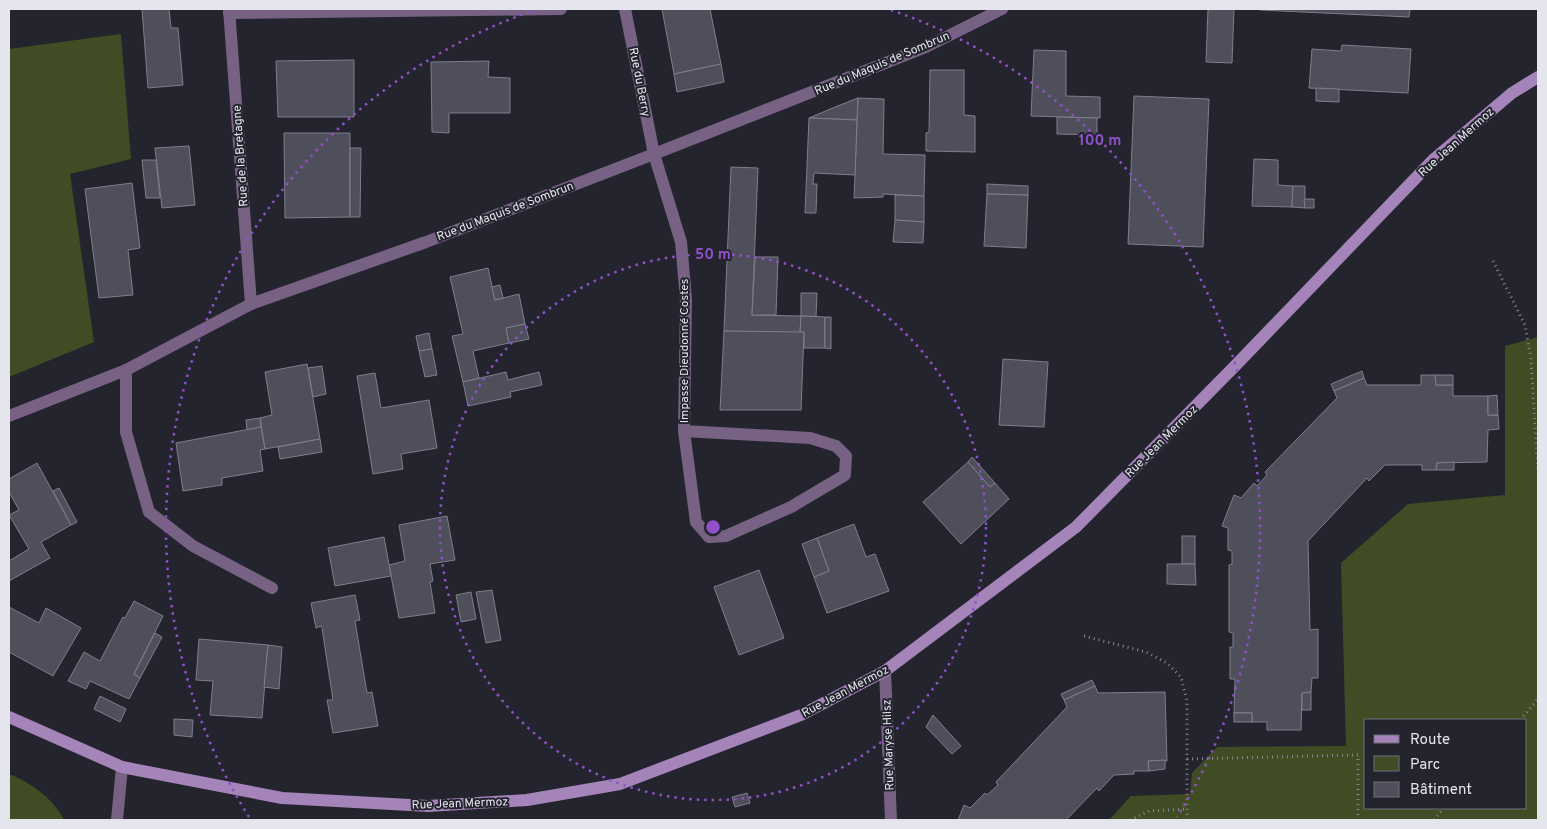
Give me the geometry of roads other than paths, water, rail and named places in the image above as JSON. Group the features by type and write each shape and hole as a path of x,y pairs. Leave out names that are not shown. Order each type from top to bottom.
{"main road":[{"name":"Rue Jean Mermoz","path":"9,717 122,767 282,798 428,806 527,800 620,784 801,715 885,671 1076,527 1234,368 1434,159 1512,93 1538,77"}],"street":[{"path":"229,11 561,9"},
{"name":"Rue du Berry","path":"626,9 654,154"},
{"name":"Rue du Maquis de Sombrun","path":"9,416 126,370 251,304 426,242 654,154 926,47 1002,9"},
{"name":"Rue de la Bretagne","path":"229,11 251,304"},
{"name":"Impasse Dieudonné Costes","path":"654,154 681,242 686,299 684,431 696,522 710,537 726,536 783,510 845,475 846,456 836,446 810,438 684,431"},
{"path":"126,370 126,432 149,512 193,546 272,588"},
{"name":"Rue Maryse Hilsz","path":"885,671 891,820"},
{"path":"117,820 122,767"}]}
